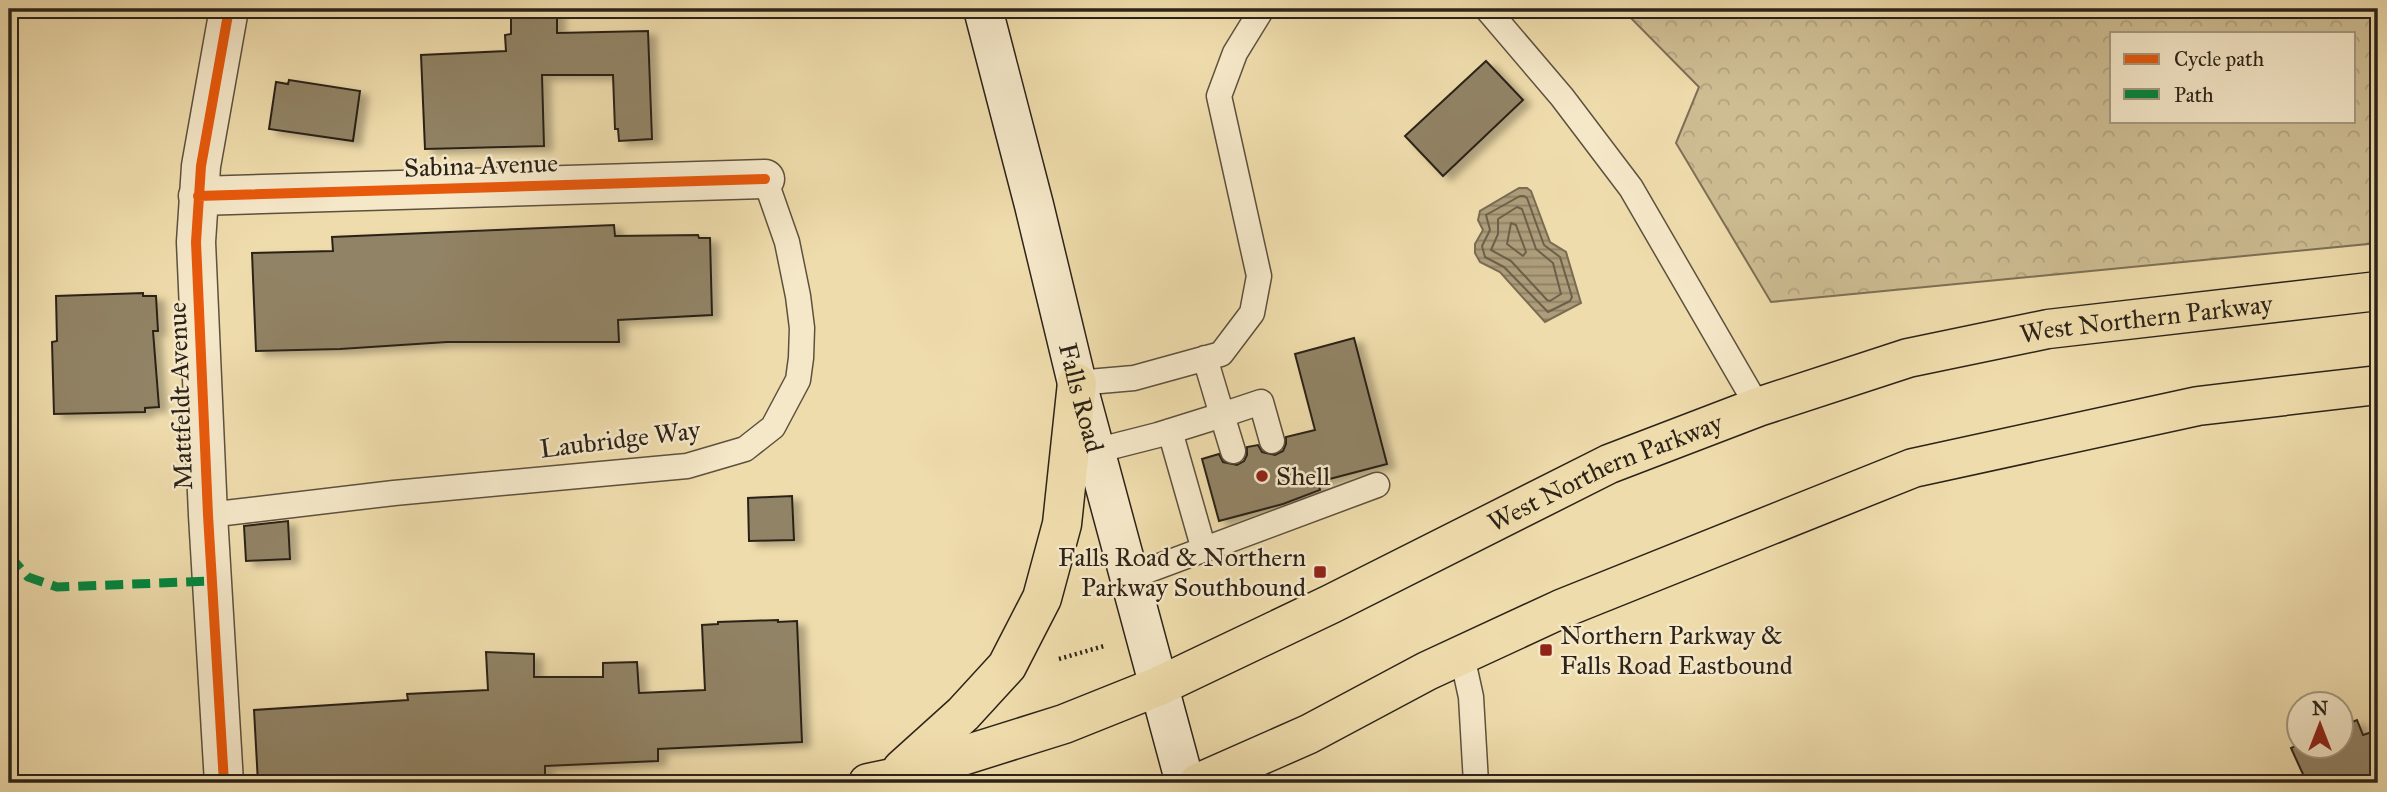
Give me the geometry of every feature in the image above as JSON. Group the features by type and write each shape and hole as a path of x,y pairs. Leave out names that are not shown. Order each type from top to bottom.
{"main road":[{"name":"West Northern Parkway","path":"880,781 1064,724 1160,686 1331,604 1609,464 1758,407 1908,358 2048,329 2378,290"},
{"path":"880,781 963,714 1007,666 1042,598 1062,524 1077,383"},
{"path":"1198,783 1309,734 1427,671 1561,609 1913,468 2198,406 2378,385"}],"street":[{"name":"Mattfeldt Avenue","path":"224,783 208,515 196,242 201,166 229,9"},
{"name":"Falls Road","path":"982,9 1034,205 1077,383 1185,783"},
{"name":"Sabina Avenue","path":"198,196 765,179"}],"lane":[{"path":"1077,383 1134,378 1221,354 1252,313 1259,276 1219,96 1235,52 1262,9"},
{"path":"1487,9 1562,97 1631,188 1758,407"},
{"name":"Laubridge Way","path":"208,515 394,493 687,466 745,449 773,427 798,380 801,358 802,328 798,296 787,242 765,179"},
{"path":"1205,358 1233,451"},
{"path":"1096,451 1261,402 1272,441"},
{"path":"1170,431 1204,550"},
{"path":"1130,577 1204,550 1254,522 1377,485"},
{"path":"1462,656 1471,697 1476,783"}],"path":[{"path":"1051,661 1104,646"}],"green space":[{"path":"1622,9 2378,9 2378,243 1771,302 1676,143 1699,87"}],"water":[{"path":"1519,188 1531,191 1550,242 1566,252 1581,303 1545,322 1500,272 1480,262 1475,253 1475,244 1483,230 1478,220 1480,211"}],"building":[{"path":"511,9 557,9 557,33 648,31 652,139 619,141 618,129 615,129 613,75 542,75 544,146 425,149 421,55 506,51 505,35 511,34"},
{"path":"1486,61 1523,100 1443,176 1405,136"},
{"path":"289,80 360,91 353,141 269,129 276,82 288,84"},
{"path":"614,225 615,236 698,235 699,238 710,238 712,315 618,320 619,342 447,342 256,351 252,253 333,251 332,237"},
{"path":"143,293 143,296 156,296 158,331 153,331 159,407 145,408 145,412 54,414 52,342 57,341 56,296"},
{"path":"1354,338 1387,464 1318,482 1320,490 1283,504 1219,521 1202,459 1219,454 1223,462 1237,465 1244,461 1247,447 1258,445 1262,452 1275,455 1283,451 1286,437 1315,430 1295,354"},
{"path":"792,496 794,540 749,541 748,498"},
{"path":"288,521 290,559 246,561 244,526"},
{"path":"797,621 802,742 658,749 658,761 545,766 545,776 472,780 472,783 258,783 254,710 408,700 407,694 488,690 486,652 534,654 534,677 603,677 603,663 637,662 639,693 705,690 702,625"},
{"path":"2356,720 2363,735 2378,730 2378,783 2307,783 2296,760 2356,760"}],"marked path":[{"path":"9,555 28,577 57,587 212,581"}],"cycle path":[{"path":"224,783 208,515 196,242 201,166 229,9"},
{"path":"198,196 765,179"}],"place":[{"name":"Shell","path":"1262,476"},
{"name":"Falls Road & Northern Parkway Southbound","path":"1320,572"},
{"name":"Northern Parkway & Falls Road Eastbound","path":"1546,650"}]}
